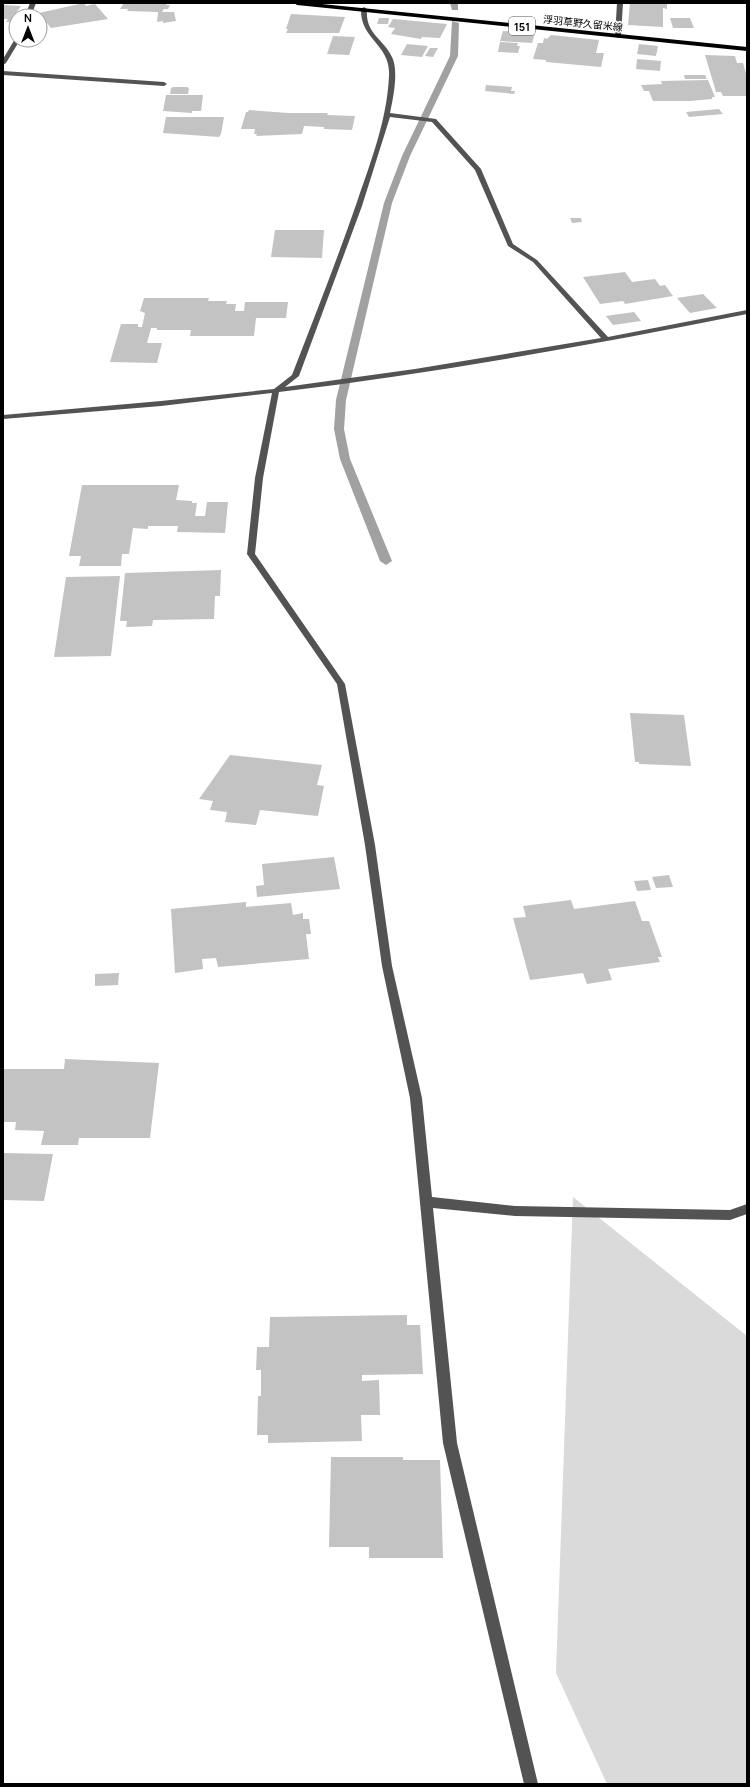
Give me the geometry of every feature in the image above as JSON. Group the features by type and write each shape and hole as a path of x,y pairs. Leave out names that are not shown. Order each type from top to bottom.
{"main road":[{"name":"浮羽草野久留米線","path":"297,3 348,6 364,9 747,49"}],"street":[{"path":"618,36 620,3"},
{"path":"364,9 362,18 365,27 385,50 390,60 391,83 389,115 357,210 295,376 276,391 259,478 251,554 341,684 370,845 387,966 416,1098 450,1444 531,1784"},
{"path":"3,63 12,48"},
{"path":"3,73 164,84"},
{"path":"389,115 434,120 478,169 510,245 535,261 607,340"},
{"path":"3,417 211,399 276,391 607,340 747,312"},
{"path":"426,1202 515,1212 730,1215 747,1209"}],"shaded area":[{"path":"573,1197 747,1336 747,1784 607,1784 556,1673"}],"building":[{"path":"84,3 86,6 95,4 108,19 51,28 48,24 48,11"},
{"path":"124,3 167,3 166,5 170,5 168,9 164,9 162,12 174,12 176,21 163,23 163,21 157,22 158,12 127,11 128,9 120,9"},
{"path":"630,3 667,3 667,9 663,8 663,27 628,25"},
{"path":"3,5 21,6 20,8 8,8 8,19 3,19"},
{"path":"291,14 345,17 339,33 286,33"},
{"path":"379,18 389,18 388,24 377,24"},
{"path":"670,18 690,18 694,28 673,28"},
{"path":"393,19 447,24 440,38 422,37 421,39 391,34 395,28 388,27"},
{"path":"503,31 535,33 532,43 500,41"},
{"path":"551,35 599,40 596,53 604,53 601,67 546,62 546,60 533,59 538,43 543,43 544,38 547,39"},
{"path":"333,36 355,37 349,55 327,54"},
{"path":"500,42 518,43 517,46 520,46 518,53 498,52"},
{"path":"407,44 428,46 422,57 401,55"},
{"path":"639,44 658,46 656,56 637,54"},
{"path":"430,48 438,48 433,57 425,56"},
{"path":"705,55 735,56 737,63 743,63 747,77 747,96 723,96 721,92 716,92"},
{"path":"637,59 661,61 660,71 636,69"},
{"path":"684,75 705,75 707,79 685,79"},
{"path":"708,80 715,97 712,97 712,99 690,101 653,101 649,91 644,91 641,85 662,84 661,81"},
{"path":"486,85 512,87 511,91 515,91 514,94 485,91"},
{"path":"187,87 189,88 188,94 170,94 171,88"},
{"path":"166,95 203,95 201,111 192,111 192,113 163,111"},
{"path":"719,109 723,114 689,117 686,112"},
{"path":"249,110 288,113 328,113 327,115 355,116 352,130 324,129 324,127 304,126 302,134 256,136 257,134 254,134 255,129 241,129 246,112"},
{"path":"166,117 224,117 221,134 219,137 163,133"},
{"path":"570,218 581,218 582,222 572,223"},
{"path":"275,230 324,230 322,258 271,257"},
{"path":"625,272 632,282 655,279 660,286 665,285 673,296 625,304 623,301 600,304 583,277"},
{"path":"703,294 717,308 690,313 677,298"},
{"path":"144,298 209,298 208,301 227,301 226,304 236,304 235,311 244,311 245,302 288,302 286,318 256,318 254,336 190,336 191,330 157,330 157,328 151,328 147,343 162,343 157,363 110,362 121,324 138,324 138,327 142,327 145,313 140,311"},
{"path":"634,312 641,321 613,325 606,316"},
{"path":"82,485 179,485 176,500 192,501 192,503 197,503 195,516 205,516 207,502 228,502 225,533 177,532 178,526 148,526 148,529 133,528 129,554 122,554 121,566 79,566 81,556 69,556"},
{"path":"221,570 220,596 215,596 214,619 153,620 152,626 126,627 127,621 120,621 125,573"},
{"path":"120,576 111,656 54,657 66,577"},
{"path":"630,713 684,715 691,766 639,764 639,762 635,762"},
{"path":"230,755 322,765 317,785 324,786 318,816 260,810 256,825 225,822 227,812 210,810 213,801 199,799"},
{"path":"334,857 340,889 257,897 256,886 264,885 262,864"},
{"path":"669,875 673,887 656,888 652,877"},
{"path":"648,880 651,890 637,891 634,881"},
{"path":"571,900 574,909 635,901 642,921 649,921 662,957 658,957 660,962 608,969 612,980 587,984 583,973 530,980 513,918 526,917 523,906"},
{"path":"246,902 246,907 291,903 293,915 303,913 303,919 309,919 311,934 306,934 309,959 218,967 216,958 202,959 203,969 175,973 171,909"},
{"path":"119,973 118,985 95,986 95,974"},
{"path":"65,1059 159,1063 150,1138 79,1138 78,1145 41,1145 44,1131 15,1130 16,1122 3,1122 3,1069 64,1069"},
{"path":"3,1153 53,1154 44,1201 3,1200"},
{"path":"407,1315 407,1325 420,1325 423,1374 362,1375 362,1381 379,1380 380,1415 361,1415 362,1441 268,1443 268,1435 257,1435 258,1396 261,1396 261,1370 256,1370 257,1347 269,1347 270,1317"},
{"path":"331,1457 403,1457 403,1460 440,1460 443,1558 369,1558 369,1547 329,1547"}],"waterway":[{"path":"454,3 455,8"},
{"path":"386,561 345,459 339,429 341,400 388,203 406,156 454,56 455,23"}]}
